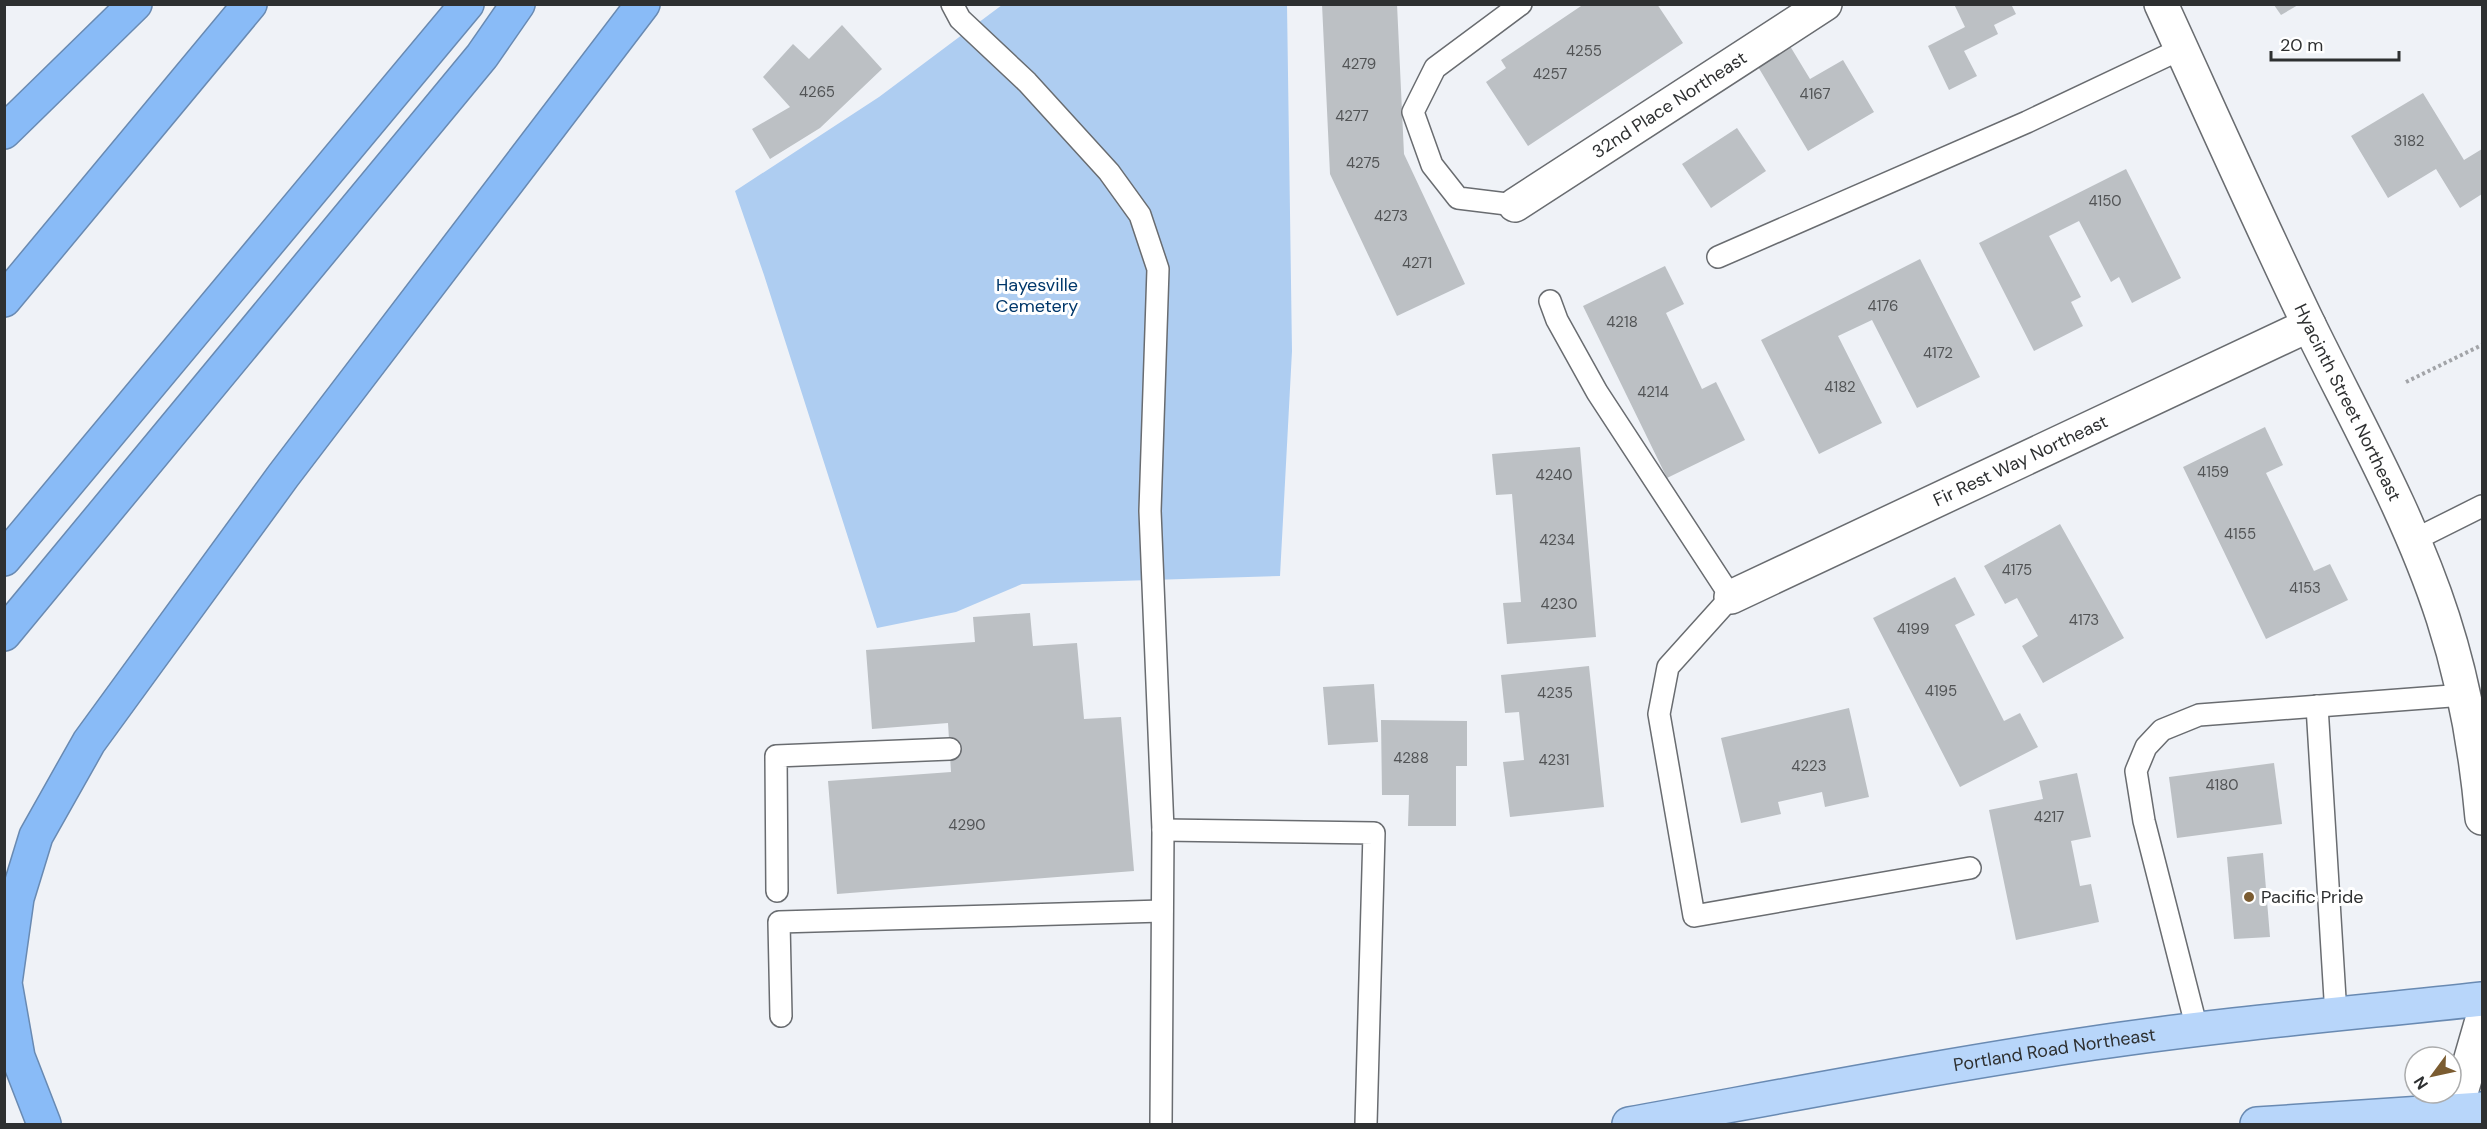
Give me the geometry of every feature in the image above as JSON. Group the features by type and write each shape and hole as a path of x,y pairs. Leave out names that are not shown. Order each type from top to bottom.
{"highway":[{"path":"4,132 135,4"},
{"path":"4,300 250,4"},
{"path":"4,559 468,4"},
{"path":"4,634 482,56 518,4"},
{"path":"44,1125 18,1057 5,983 17,898 36,836 89,742 172,628 283,476 643,4"}],"main road":[{"name":"Portland Road Northeast","path":"1629,1125 1898,1074 2095,1043 2197,1029 2482,999"},
{"path":"2257,1125 2464,1115"}],"street":[{"name":"32nd Place Northeast","path":"1515,205 1825,4"},
{"name":"Hyacinth Street Northeast","path":"2161,4 2309,325 2360,425 2412,541 2443,619 2476,750 2481,778 2482,818"},
{"name":"Fir Rest Way Northeast","path":"1731,597 2309,325"},
{"path":"2464,1115 2482,1020"}],"lane":[{"path":"952,4 960,19 1028,82 1109,172 1140,215 1158,269 1150,511 1163,830 1161,1125"},
{"path":"1515,205 1458,198 1432,165 1413,112 1435,68 1521,4"},
{"path":"1718,257 2027,122 2181,49"},
{"path":"1550,301 1557,320 1597,392 1731,597 1668,667 1659,714 1694,916 1970,868"},
{"path":"2412,541 2482,506"},
{"path":"2197,1029 2144,821 2136,771 2146,747 2162,730 2199,715 2463,695"},
{"path":"2318,706 2336,1015"},
{"path":"777,891 776,756 950,749"},
{"path":"1163,830 1374,833 1366,1125"},
{"path":"781,1016 778,922 1162,911"}],"path":[{"path":"2406,382 2482,345"}],"green space":[{"name":"Hayesville Cemetery","path":"1002,5 1287,5 1292,351 1280,576 1022,584 956,612 877,628 735,191 879,97"}],"building":[{"path":"1322,4 1397,4 1404,154 1465,284 1397,316 1330,174"},
{"path":"1584,4 1657,4 1683,43 1528,146 1486,82 1506,68 1501,60"},
{"path":"1954,4 2011,4 2016,14 1994,25 1998,34 1964,51 1977,76 1949,90 1928,46 1965,27"},
{"path":"2274,5 2298,5 2281,15"},
{"path":"842,25 882,69 820,128 770,159 752,129 790,107 763,77 793,44 809,59"},
{"path":"1790,46 1810,79 1843,60 1874,112 1808,151 1757,65"},
{"path":"2423,93 2464,160 2482,149 2482,194 2460,208 2436,169 2388,198 2351,136"},
{"path":"1737,128 1766,171 1711,208 1682,164"},
{"path":"2126,169 2181,278 2132,303 2119,277 2111,282 2079,221 2049,236 2081,297 2071,302 2083,326 2034,351 1979,243"},
{"path":"1920,259 1980,377 1917,408 1872,320 1838,336 1882,423 1819,454 1761,340"},
{"path":"1665,266 1684,304 1666,313 1702,389 1716,382 1745,440 1667,478 1583,306"},
{"path":"2265,427 2283,465 2266,473 2314,571 2330,564 2348,600 2266,639 2183,467"},
{"path":"1580,447 1596,637 1507,644 1503,603 1521,602 1512,494 1496,495 1492,454"},
{"path":"2060,524 2124,638 2043,683 2022,646 2038,636 2017,598 2005,604 1984,566"},
{"path":"1955,577 1975,615 1955,625 2004,721 2020,713 2038,747 1960,787 1873,618"},
{"path":"1030,613 1033,646 1077,643 1084,719 1121,717 1134,871 837,894 828,781 951,772 948,723 872,729 866,650 975,642 973,617"},
{"path":"1589,666 1604,807 1510,817 1503,762 1524,760 1519,712 1505,713 1501,675"},
{"path":"1374,684 1378,742 1328,745 1323,687"},
{"path":"1849,708 1869,797 1825,807 1822,792 1778,802 1781,814 1741,823 1721,738"},
{"path":"1381,720 1467,721 1467,766 1456,766 1456,826 1408,826 1409,795 1382,795"},
{"path":"2274,763 2282,824 2177,838 2169,777"},
{"path":"2077,773 2091,837 2071,841 2080,886 2091,884 2099,922 2016,940 1989,810 2043,799 2039,781"},
{"name":"Pacific Pride","path":"2263,853 2270,937 2234,939 2227,857"}],"place":[{"name":"Pacific Pride","path":"2249,897"}]}
